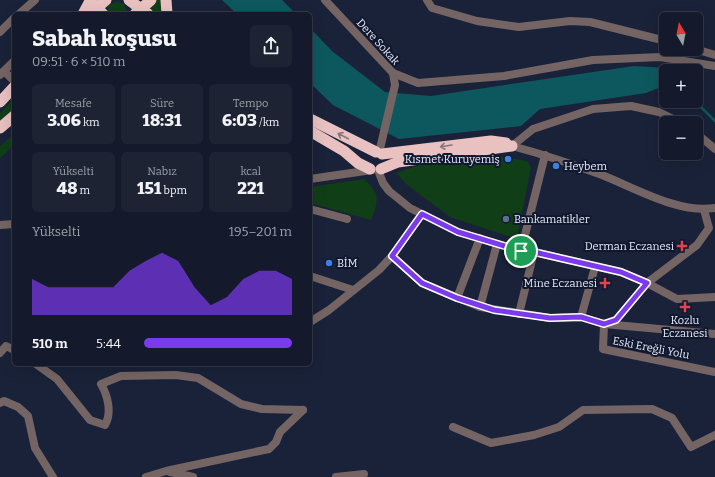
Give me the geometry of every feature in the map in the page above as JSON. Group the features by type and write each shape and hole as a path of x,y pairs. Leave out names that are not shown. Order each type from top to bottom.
{"highway":[{"path":"94,7 106,0"},
{"path":"129,0 141,12 151,0"},
{"path":"166,0 167,12"},
{"path":"0,102 12,89"},
{"path":"0,128 12,118"},
{"path":"312,120 379,153 385,162 375,170"},
{"path":"312,132 344,151 358,163 375,170 398,162 512,146"},
{"path":"375,170 366,164 367,158 371,154 491,141 504,142 512,146"}],"street":[{"path":"21,12 35,0"},
{"name":"Dere Sokak","path":"325,0 393,73 395,85 379,153"},
{"path":"427,0 432,8 476,21 519,27 570,21 590,22 659,39"},
{"path":"0,32 12,20"},
{"path":"703,51 715,55"},
{"path":"393,73 418,83 504,76 593,60 660,57 715,66"},
{"path":"12,65 2,73 12,80"},
{"path":"512,146 533,129 593,109 631,106 659,112 667,116"},
{"path":"703,140 715,149"},
{"path":"512,146 545,155 603,176 660,200 704,210 715,208"},
{"path":"521,251 545,155"},
{"path":"312,179 375,170 389,191 410,208 458,232 521,251 534,252 621,272 647,283 677,299 715,297"},
{"path":"312,210 347,219"},
{"name":"Eski Ereğli Yolu","path":"704,210 710,228 697,245 647,283 616,320 604,324 603,349 715,372"},
{"path":"312,321 329,310 379,270 392,256 422,214"},
{"path":"0,225 12,224"},
{"path":"457,298 480,238"},
{"path":"480,307 497,244"},
{"path":"519,314 534,252"},
{"path":"392,256 422,283 480,307 550,318 581,317 604,324 715,334"},
{"path":"581,317 595,267"},
{"path":"312,277 353,290"},
{"path":"0,352 6,346 12,349"},
{"path":"39,366 57,379 90,420 105,425 109,418 107,394 101,384 121,376 176,375 198,378 242,404 262,409 303,410 280,432 276,442 269,449 166,471 146,477"},
{"path":"0,403 4,402 18,407 28,416 35,448 53,477"},
{"path":"453,427 491,443 534,435 558,427 584,410 652,409 672,418 692,447 715,436"},
{"path":"166,471 193,477"},
{"path":"336,477 364,474"}],"shaded area":[{"path":"158,0 164,0 163,12 153,12 147,8"},
{"path":"222,0 282,0 294,12 235,12"},
{"path":"116,1 124,4 126,12 108,12 108,6"},
{"path":"312,30 332,51 385,92 431,96 634,66 659,67 659,88 646,93 540,109 521,126 399,139 333,105 312,85"},
{"path":"12,100 12,113 0,122 0,113"},
{"path":"12,136 12,147 0,158 0,146"},
{"path":"498,156 527,161 531,167 517,239 450,217 406,184 396,173 417,166"},
{"path":"364,179 373,188 377,202 371,220 312,204 312,187"}],"waterway":[{"path":"702,108 715,121"}],"place":[{"name":"Kısmet Kuruyemiş","path":"508,159"},
{"name":"Heybem","path":"556,166"},
{"name":"Bankamatikler","path":"506,219"},
{"name":"Derman Eczanesi","path":"682,246"},
{"name":"BİM","path":"329,263"},
{"name":"Mine Eczanesi","path":"605,283"},
{"name":"Kozlu Eczanesi","path":"685,307"}],"route":[{"path":"422,214 458,232 521,251 534,252 621,272 647,283 616,320 604,324 581,317 550,318 480,307 422,283 392,256 422,214"}]}
